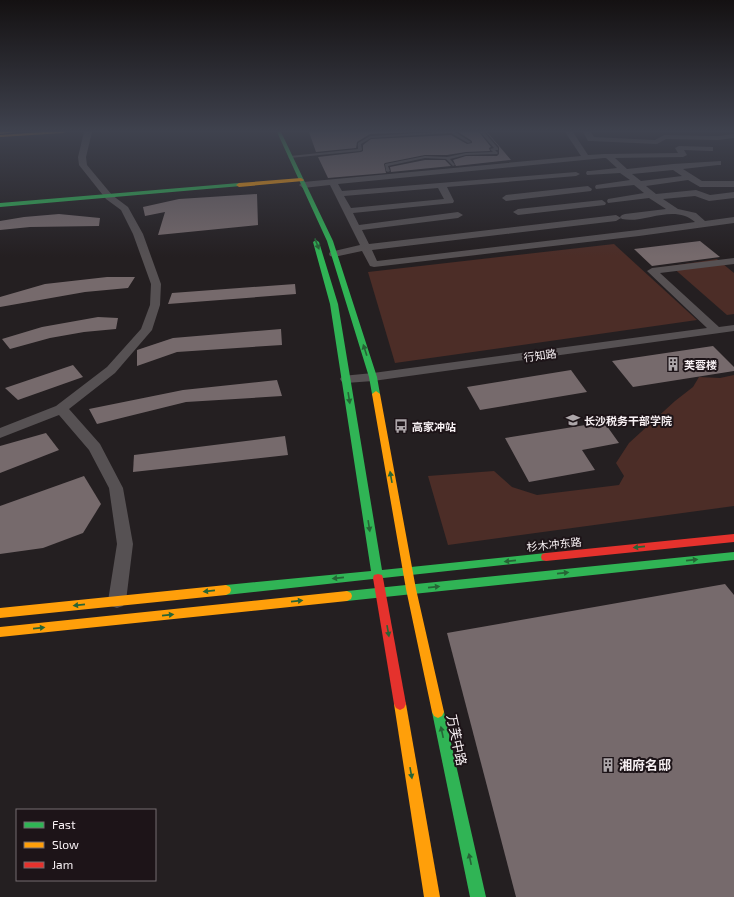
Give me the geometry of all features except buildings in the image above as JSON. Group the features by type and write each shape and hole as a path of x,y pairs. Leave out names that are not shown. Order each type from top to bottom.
{"main road":[{"name":"万芙中路","path":"298,174 330,241 374,377 411,589 478,897"},
{"path":"0,205 288,181 302,183"},
{"path":"311,231 318,245 334,304 377,574 432,897"},
{"name":"杉木冲东路","path":"0,613 734,538"},
{"path":"0,632 734,556"}],"street":[{"path":"0,433 61,410 111,370 146,330 155,305 156,284 138,234 125,209 109,197 91,174"},
{"path":"302,183 333,182 403,174"},
{"path":"458,174 464,183"},
{"path":"339,194 576,174"},
{"path":"626,174 652,196 675,211"},
{"path":"685,174 700,184 734,184"},
{"path":"599,187 690,177"},
{"path":"492,180 529,227"},
{"path":"333,182 374,264 638,234 645,231 734,220"},
{"path":"441,185 464,225"},
{"path":"506,198 588,189"},
{"path":"518,212 696,192 709,198 734,195"},
{"path":"348,211 450,201"},
{"path":"356,228 464,225 529,227 675,211 693,215 702,223"},
{"path":"334,254 366,247 444,238 464,225"},
{"path":"546,226 561,242"},
{"path":"444,238 456,255"},
{"path":"717,331 652,271 734,261"},
{"name":"行知路","path":"346,379 374,377 734,328"},
{"path":"61,410 95,447 116,488 125,544 117,601"}],"shaded area":[{"path":"614,244 697,320 395,363 368,272"},
{"path":"717,259 734,273 734,314 727,315 671,266"},
{"path":"734,375 734,506 448,545 428,476 494,471 512,487 537,495 619,485 624,476 616,463 629,443 675,401 693,387 699,377 720,378"}],"traffic: fast":[{"path":"299,174 330,241 373,377 376,394"},
{"path":"0,205 239,185"},
{"path":"316,242 334,304 378,578"},
{"path":"347,596 734,556"},
{"path":"226,590 546,557"},
{"path":"438,712 478,897"}],"traffic: slow":[{"path":"239,185 301,180"},
{"path":"376,394 411,589 438,712"},
{"path":"0,613 226,590"},
{"path":"0,632 347,596"},
{"path":"400,704 432,897"}],"traffic: jam":[{"path":"546,557 734,538"},
{"path":"378,578 400,704"}],"place":[{"name":"芙蓉楼","path":"673,364"},
{"name":"长沙税务干部学院","path":"573,420"},
{"name":"高家冲站","path":"401,426"},
{"name":"湘府名邸","path":"608,765"}]}
